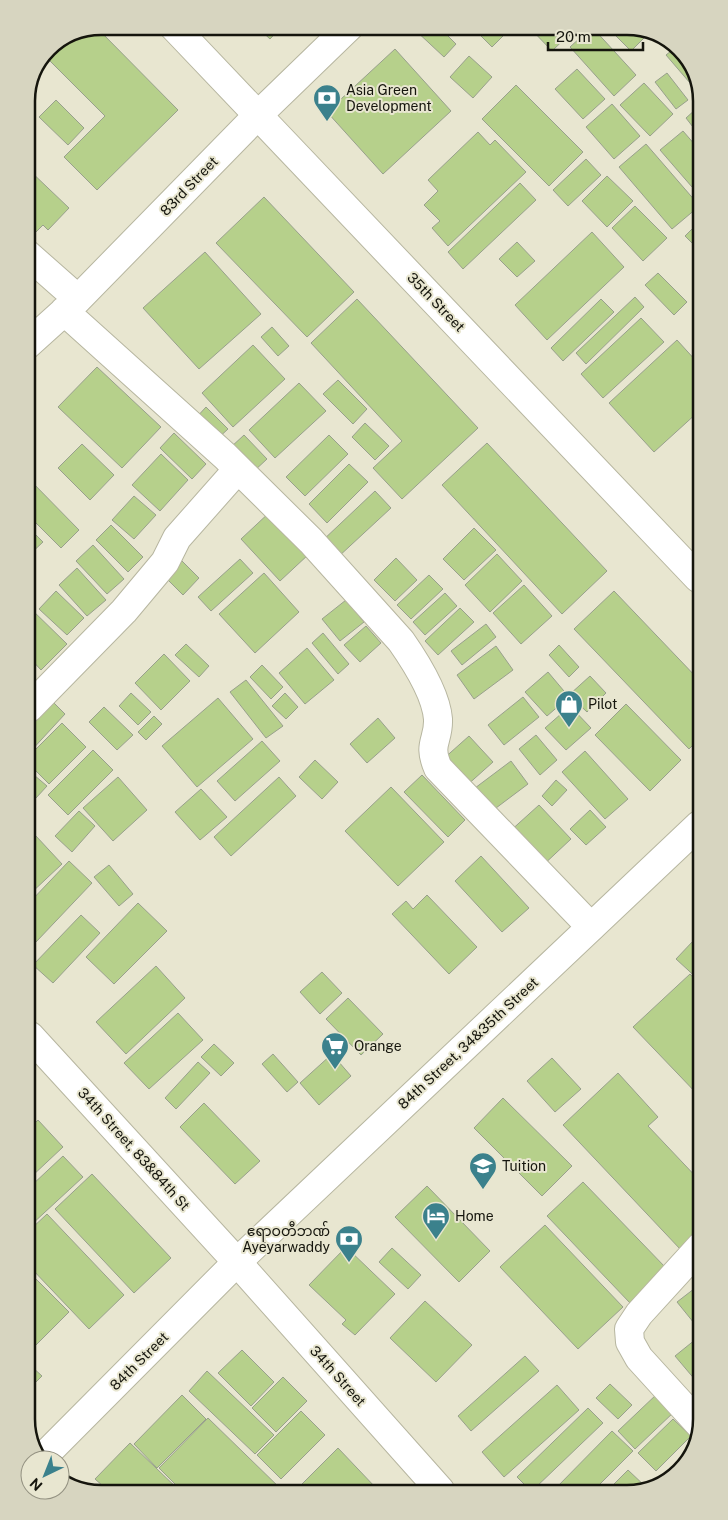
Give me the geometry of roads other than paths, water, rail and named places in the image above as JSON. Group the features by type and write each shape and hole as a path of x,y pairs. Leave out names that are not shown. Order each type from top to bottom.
{"street":[{"name":"35th Street","path":"182,35 693,573"},
{"name":"83rd Street","path":"35,338 71,305 258,115 341,35"},
{"path":"35,263 71,305 311,541 401,641 431,693 438,717 432,750 433,758 438,768 591,927"},
{"path":"35,702 124,610 165,562 177,538 238,469"},
{"name":"84th Street, 34&35th Street","path":"237,1262 693,831"},
{"name":"34th Street, 83&84th St","path":"35,1041 237,1262"},
{"path":"693,1255 640,1314 629,1329 629,1336 633,1350 639,1358 693,1417"},
{"name":"84th Street","path":"50,1450 237,1262"},
{"name":"34th Street","path":"237,1262 436,1485"}],"place":[{"name":"Asia Green Development","path":"327,122"},
{"name":"Pilot","path":"569,728"},
{"name":"Orange","path":"335,1070"},
{"name":"Tuition","path":"483,1190"},
{"name":"Home","path":"436,1240"},
{"name":"ဧရာဝတီဘဏ် Ayeyarwaddy","path":"349,1263"}]}
